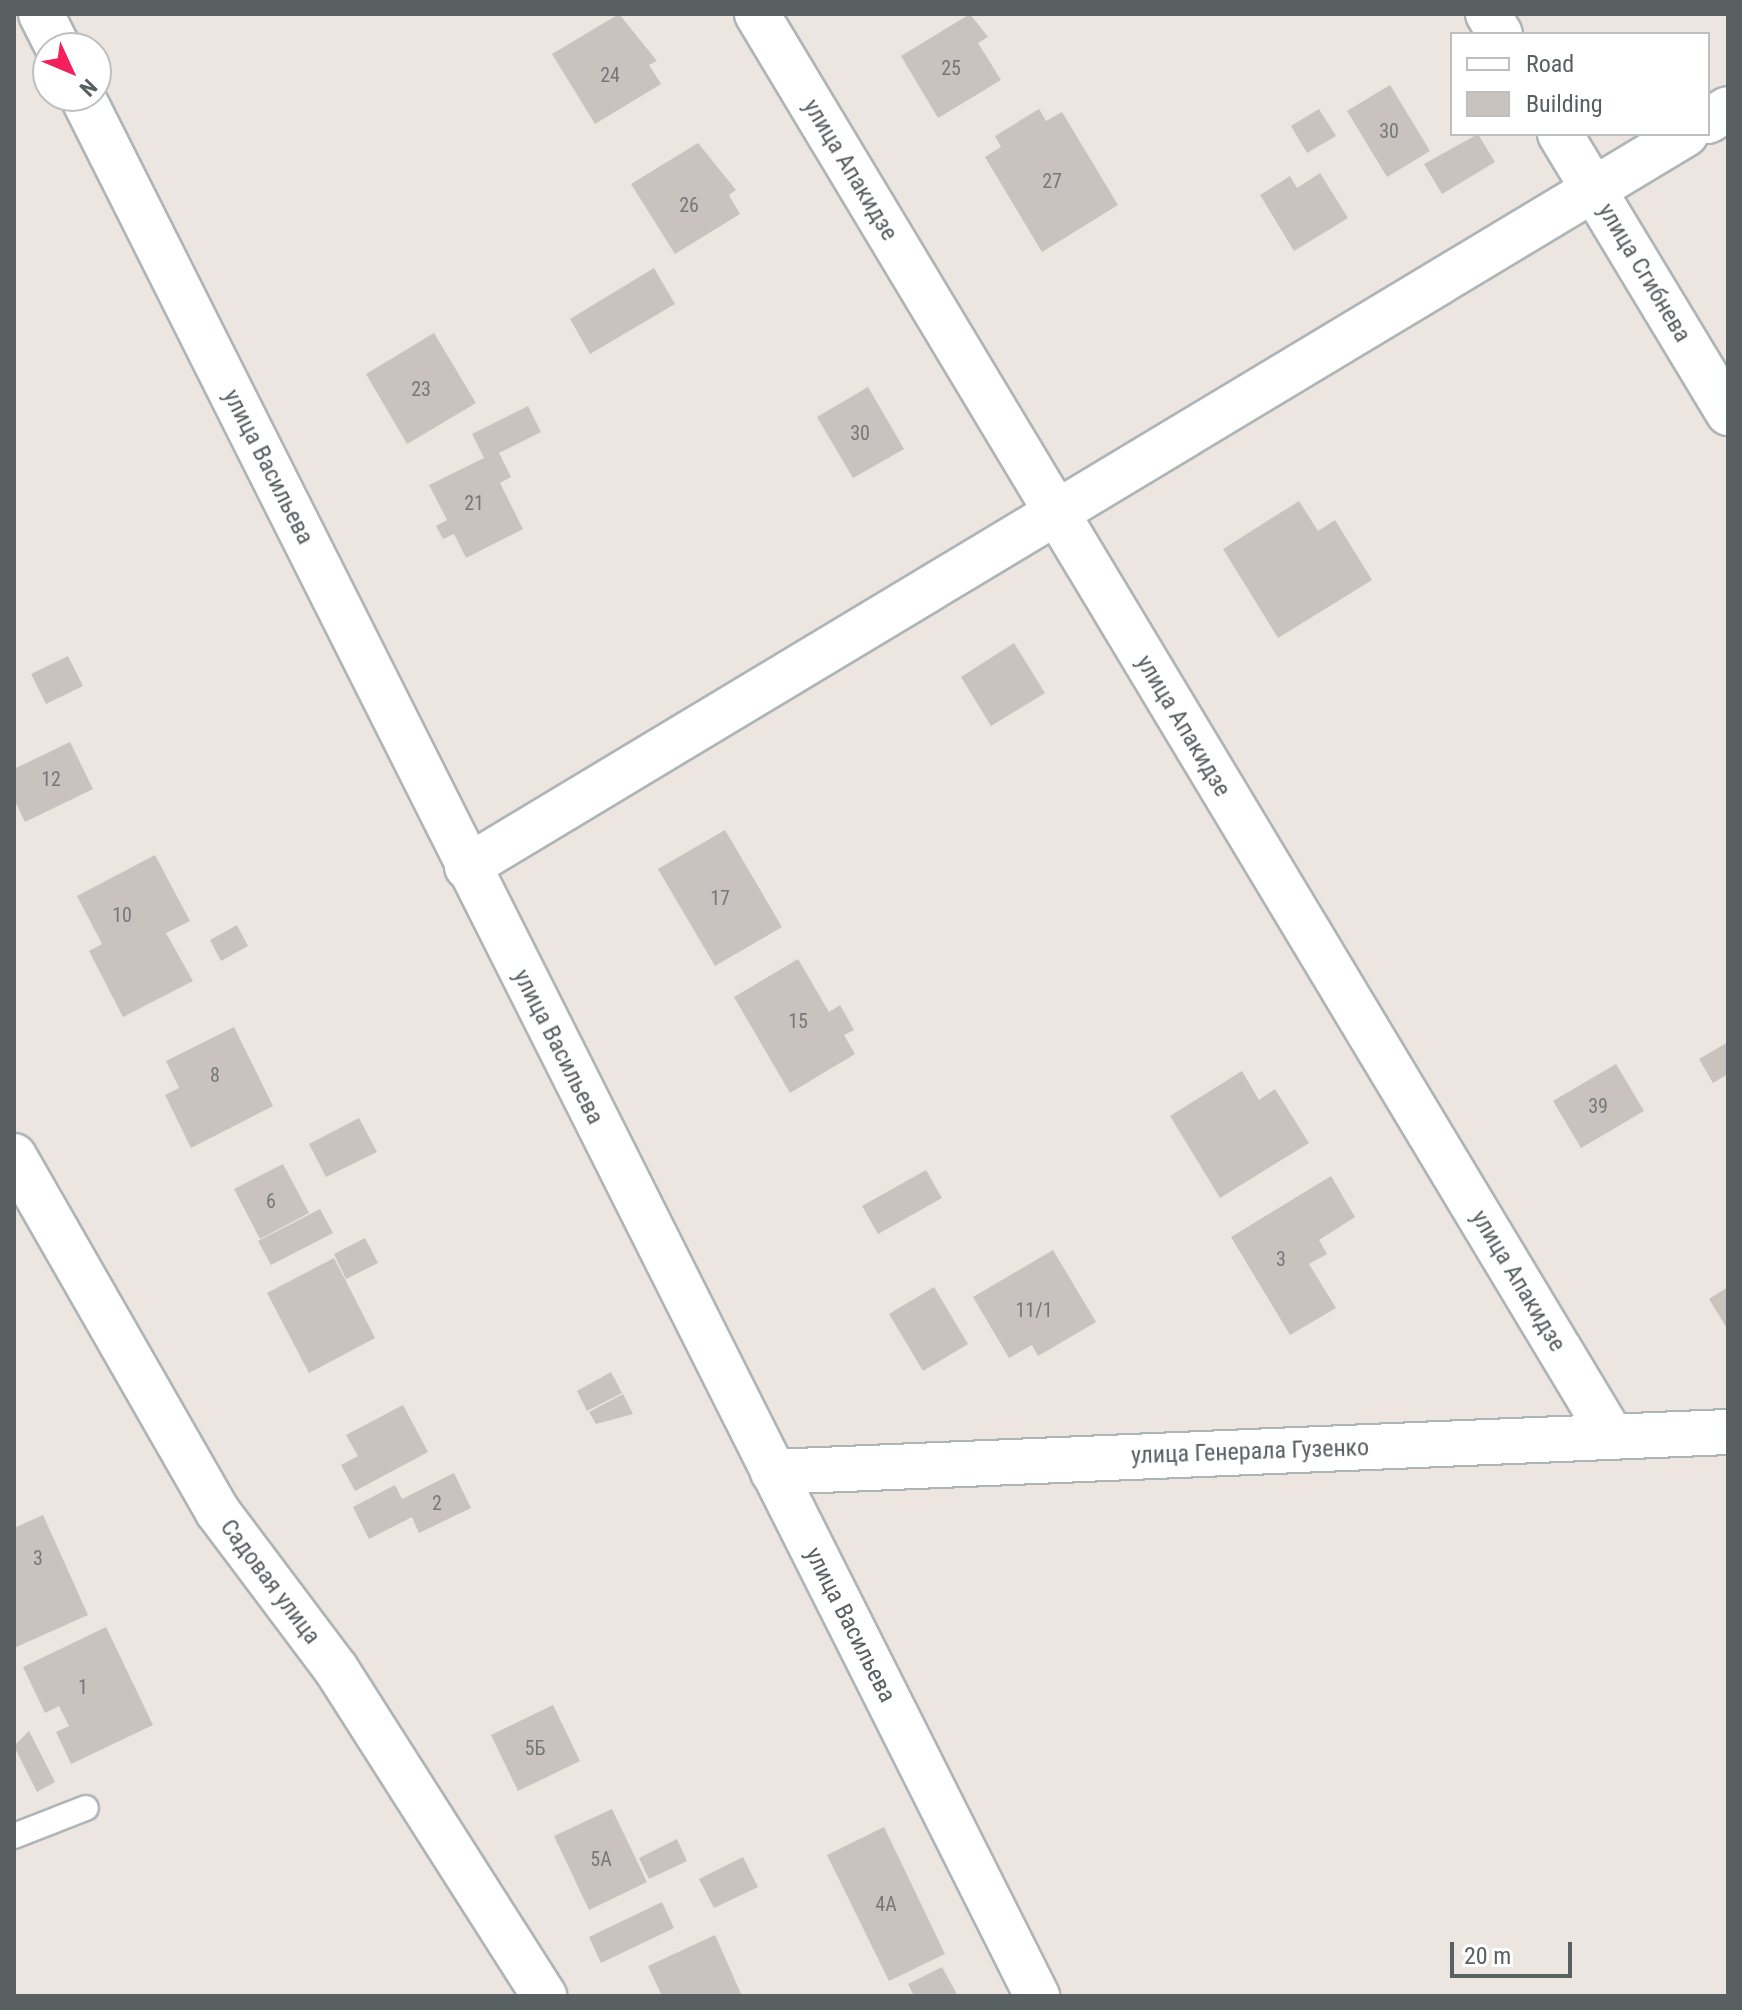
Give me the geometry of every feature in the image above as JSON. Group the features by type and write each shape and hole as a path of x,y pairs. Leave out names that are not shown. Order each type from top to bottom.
{"street":[{"path":"41,14 50,32"},
{"name":"улица Апакидзе","path":"757,14 1054,513 1612,1437"},
{"path":"1488,14 1499,32"},
{"path":"1710,120 1728,109"},
{"name":"улица Васильева","path":"90,112 1037,1996"},
{"name":"улица Сгибнева","path":"1561,136 1728,413"},
{"path":"467,867 1683,136"},
{"name":"Садовая улица","path":"14,1156 218,1512 336,1669 544,1996"},
{"name":"улица Генерала Гузенко","path":"773,1472 1728,1432"}],"lane":[{"path":"14,1836 86,1808"}],"building":[{"path":"619,14 657,61 649,65 661,84 595,124 552,54"},
{"path":"970,14 988,37 978,43 1001,80 938,118 901,56"},
{"path":"1390,85 1430,151 1387,177 1347,111"},
{"path":"1039,109 1046,121 1062,112 1118,205 1042,252 985,157 1001,147 995,136"},
{"path":"1319,109 1336,136 1307,153 1291,126"},
{"path":"1474,136 1479,136 1495,162 1442,194 1424,164"},
{"path":"698,143 736,190 729,195 740,214 675,254 631,184"},
{"path":"1320,173 1348,218 1294,251 1260,195 1290,176 1297,188"},
{"path":"654,268 675,304 590,354 570,319"},
{"path":"434,333 476,403 407,444 366,374"},
{"path":"868,387 904,449 853,478 817,417"},
{"path":"528,406 541,432 499,453 511,477 500,483 523,529 466,558 454,534 443,539 436,526 447,520 429,485 484,458 472,434"},
{"path":"1299,501 1318,531 1335,520 1372,580 1278,638 1223,549"},
{"path":"1014,643 1045,693 991,726 961,677"},
{"path":"68,656 83,686 46,704 31,674"},
{"path":"70,742 93,789 25,822 14,799 14,769"},
{"path":"725,830 782,927 715,966 658,869"},
{"path":"155,855 190,921 166,933 193,981 123,1017 89,951 102,944 77,896"},
{"path":"237,925 248,946 221,961 210,940"},
{"path":"798,959 829,1012 840,1005 854,1030 844,1035 855,1054 790,1093 734,997"},
{"path":"234,1027 273,1106 191,1148 165,1095 179,1088 166,1061"},
{"path":"1728,1042 1728,1074 1713,1083 1699,1059"},
{"path":"1616,1064 1644,1111 1581,1148 1553,1101"},
{"path":"1242,1071 1259,1100 1275,1089 1309,1143 1220,1198 1170,1116"},
{"path":"359,1118 377,1152 326,1177 309,1144"},
{"path":"283,1164 309,1213 260,1239 234,1189"},
{"path":"926,1170 942,1198 878,1234 862,1206"},
{"path":"1331,1176 1355,1217 1319,1240 1327,1254 1309,1264 1336,1308 1290,1335 1231,1237"},
{"path":"320,1209 333,1233 271,1265 258,1241"},
{"path":"365,1238 378,1263 346,1279 334,1254"},
{"path":"1053,1250 1096,1322 1038,1356 1032,1345 1009,1358 973,1297"},
{"path":"334,1258 375,1338 309,1373 267,1293"},
{"path":"934,1287 968,1344 923,1371 889,1314"},
{"path":"1728,1287 1728,1330 1709,1299"},
{"path":"611,1372 622,1393 587,1411 577,1391"},
{"path":"623,1394 633,1414 596,1424 589,1412"},
{"path":"403,1405 428,1452 355,1491 341,1465 358,1456 346,1435"},
{"path":"454,1473 471,1508 419,1533 412,1517 369,1539 353,1507 395,1485 402,1499"},
{"path":"43,1515 88,1615 14,1648 14,1528"},
{"path":"106,1627 153,1725 71,1764 56,1732 69,1726 59,1706 45,1713 23,1667"},
{"path":"553,1705 580,1761 518,1791 491,1735"},
{"path":"29,1731 55,1782 37,1792 14,1746"},
{"path":"612,1809 647,1882 589,1910 554,1836"},
{"path":"884,1827 945,1954 889,1981 827,1855"},
{"path":"677,1839 687,1861 649,1879 639,1858"},
{"path":"743,1857 758,1887 714,1908 699,1879"},
{"path":"662,1902 674,1928 601,1963 589,1937"},
{"path":"715,1935 742,1996 662,1996 648,1966"},
{"path":"942,1967 958,1996 914,1996 908,1984"}]}
